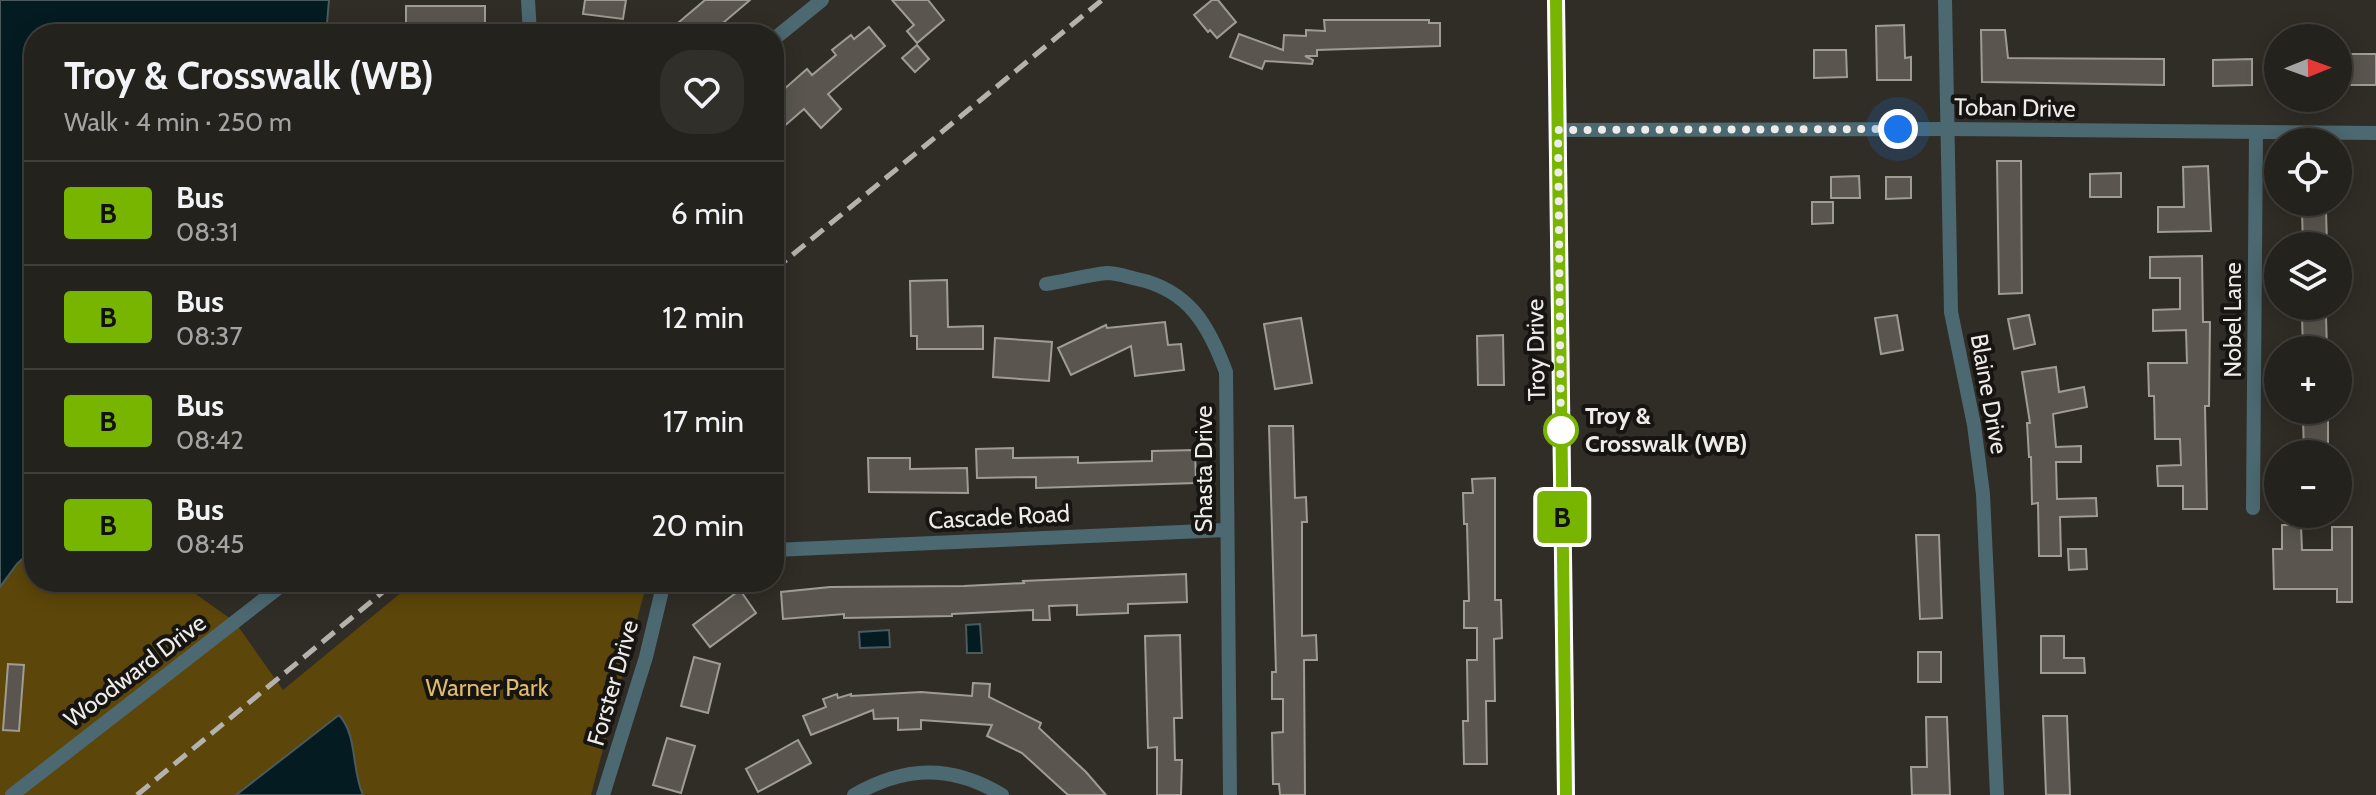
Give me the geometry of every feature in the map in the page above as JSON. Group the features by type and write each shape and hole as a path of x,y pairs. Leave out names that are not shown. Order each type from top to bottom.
{"street":[{"path":"528,0 529,24"},
{"path":"784,31 822,0"},
{"name":"Troy Drive","path":"1556,0 1566,795"},
{"name":"Blaine Drive","path":"1945,0 1951,312 1974,425 1983,494 1997,795"},
{"name":"Toban Drive","path":"1558,130 1949,129 2376,133"},
{"name":"Nobel Lane","path":"2253,508 2256,132"},
{"name":"Shasta Drive","path":"1046,284 1110,273 1146,281 1171,292 1197,313 1212,334 1226,372 1230,795"},
{"name":"Cascade Road","path":"784,550 1226,530"},
{"name":"Woodward Drive","path":"12,795 273,592"},
{"name":"Forster Drive","path":"603,795 646,657 662,592"},
{"path":"854,795 881,782 929,771 962,776 1002,795"}],"green space":[{"name":"Warner Park","path":"24,557 24,592 193,592 235,622 283,690 402,592 644,592 591,795 0,795 0,587"}],"water":[{"path":"0,0 329,0 327,24 24,24 24,557 0,587"},
{"path":"980,624 982,653 967,653 966,625"},
{"path":"889,630 890,647 860,648 859,632"},
{"path":"339,715 352,743 363,795 236,795"}],"building":[{"path":"585,0 626,0 623,19 583,14"},
{"path":"705,0 750,0 722,24 677,24"},
{"path":"892,0 928,0 944,20 917,43 907,31 914,25"},
{"path":"1212,0 1218,0 1236,22 1217,38 1194,15"},
{"path":"406,6 485,6 485,24 406,24"},
{"path":"1324,20 1429,20 1429,23 1440,23 1440,46 1317,50 1317,56 1305,56 1313,60 1312,64 1265,61 1262,69 1230,57 1239,34 1283,50 1284,35 1306,36 1306,30 1325,31"},
{"path":"1904,25 1905,58 1911,57 1911,80 1877,80 1876,26"},
{"path":"869,27 885,46 828,94 841,109 821,128 804,109 784,126 784,89 807,69 812,75 836,55 832,50 851,35 854,39"},
{"path":"1981,30 2005,30 2008,58 2164,59 2164,85 1982,82"},
{"path":"917,45 929,59 915,72 902,58"},
{"path":"1814,50 1846,50 1847,77 1814,78"},
{"path":"2352,54 2376,54 2376,85 2352,85"},
{"path":"2252,59 2252,85 2213,86 2213,60"},
{"path":"1997,161 2021,161 2022,293 1999,294"},
{"path":"2208,166 2211,231 2158,232 2158,207 2184,207 2183,167"},
{"path":"2121,173 2121,197 2090,197 2090,174"},
{"path":"1859,176 1860,198 1831,198 1831,177"},
{"path":"1886,177 1911,177 1911,198 1886,199"},
{"path":"1812,202 1833,202 1833,223 1812,224"},
{"path":"2302,216 2326,216 2327,232 2303,232"},
{"path":"2202,256 2203,322 2210,322 2209,406 2205,406 2207,509 2183,509 2183,486 2158,486 2157,466 2181,465 2180,439 2155,439 2154,396 2149,396 2148,363 2187,363 2186,330 2153,331 2153,310 2180,309 2180,278 2150,278 2150,257"},
{"path":"947,280 948,327 983,326 983,349 917,349 917,336 911,336 910,281"},
{"path":"1897,315 1903,350 1881,354 1875,318"},
{"path":"2029,315 2035,344 2014,349 2008,319"},
{"path":"1301,318 1312,383 1275,389 1264,324"},
{"path":"2302,320 2326,320 2327,336 2303,336"},
{"path":"1165,322 1168,345 1181,344 1184,370 1135,376 1131,346 1071,375 1058,348 1106,325 1107,328"},
{"path":"1503,335 1504,385 1478,385 1477,336"},
{"path":"995,338 1052,342 1049,381 993,377"},
{"path":"2056,367 2059,392 2084,387 2087,407 2053,414 2056,447 2081,446 2081,462 2056,462 2057,499 2096,498 2097,516 2060,517 2061,556 2039,556 2038,503 2032,504 2027,423 2030,423 2022,372"},
{"path":"2303,424 2328,424 2328,440 2304,440"},
{"path":"1269,426 1293,426 1295,498 1306,497 1307,522 1302,522 1302,636 1316,635 1317,660 1304,660 1305,795 1280,795 1279,784 1273,784 1272,733 1283,732 1283,699 1272,699 1272,672 1276,672"},
{"path":"1013,448 1013,458 1078,457 1078,463 1152,461 1152,451 1195,450 1196,483 1036,488 1036,477 977,478 976,449"},
{"path":"868,458 910,458 910,469 967,468 968,493 869,492"},
{"path":"1495,478 1495,600 1501,600 1502,638 1494,639 1495,701 1486,701 1487,764 1464,764 1463,721 1468,721 1467,660 1477,660 1477,628 1464,628 1464,601 1469,601 1463,493 1473,493 1472,479"},
{"path":"2282,528 2301,528 2302,550 2332,550 2332,528 2352,528 2352,602 2337,602 2337,589 2274,589 2273,549 2282,549"},
{"path":"1916,535 1939,535 1942,618 1920,619"},
{"path":"2068,549 2086,549 2087,569 2069,570"},
{"path":"1186,574 1187,602 1128,604 1128,613 1077,615 1077,605 1049,606 1050,620 1033,620 1033,610 952,616 844,618 844,614 783,619 781,592 830,587 964,586"},
{"path":"737,592 741,592 756,613 710,647 693,625"},
{"path":"1180,635 1182,718 1174,718 1175,760 1182,760 1181,795 1157,795 1157,747 1148,748 1145,636"},
{"path":"2041,636 2064,636 2064,658 2084,658 2085,673 2041,673"},
{"path":"1918,652 1941,652 1941,682 1918,682"},
{"path":"694,657 720,664 708,713 681,706"},
{"path":"8,664 24,665 19,731 3,730"},
{"path":"973,683 990,684 989,697 1041,723 1039,728 1106,795 1068,795 1022,753 987,736 992,725 921,720 921,729 898,730 898,718 874,719 873,710 811,735 803,716 826,707 823,699 837,694 838,698 851,694 921,692 972,696"},
{"path":"2043,716 2067,716 2070,795 2046,795"},
{"path":"1926,717 1947,717 1950,795 1912,795 1911,767 1927,767"},
{"path":"667,738 695,746 681,793 653,785"},
{"path":"798,740 811,763 758,792 746,769"}],"railway":[{"path":"784,262 1102,0"},
{"path":"137,795 383,592"}],"bus line":[{"name":"B","path":"1556,0 1566,795"}],"place":[{"name":"Troy & Crosswalk (WB)","path":"1561,430"}],"route":[{"path":"1561,430 1561,438 1558,130 1898,129"}]}
